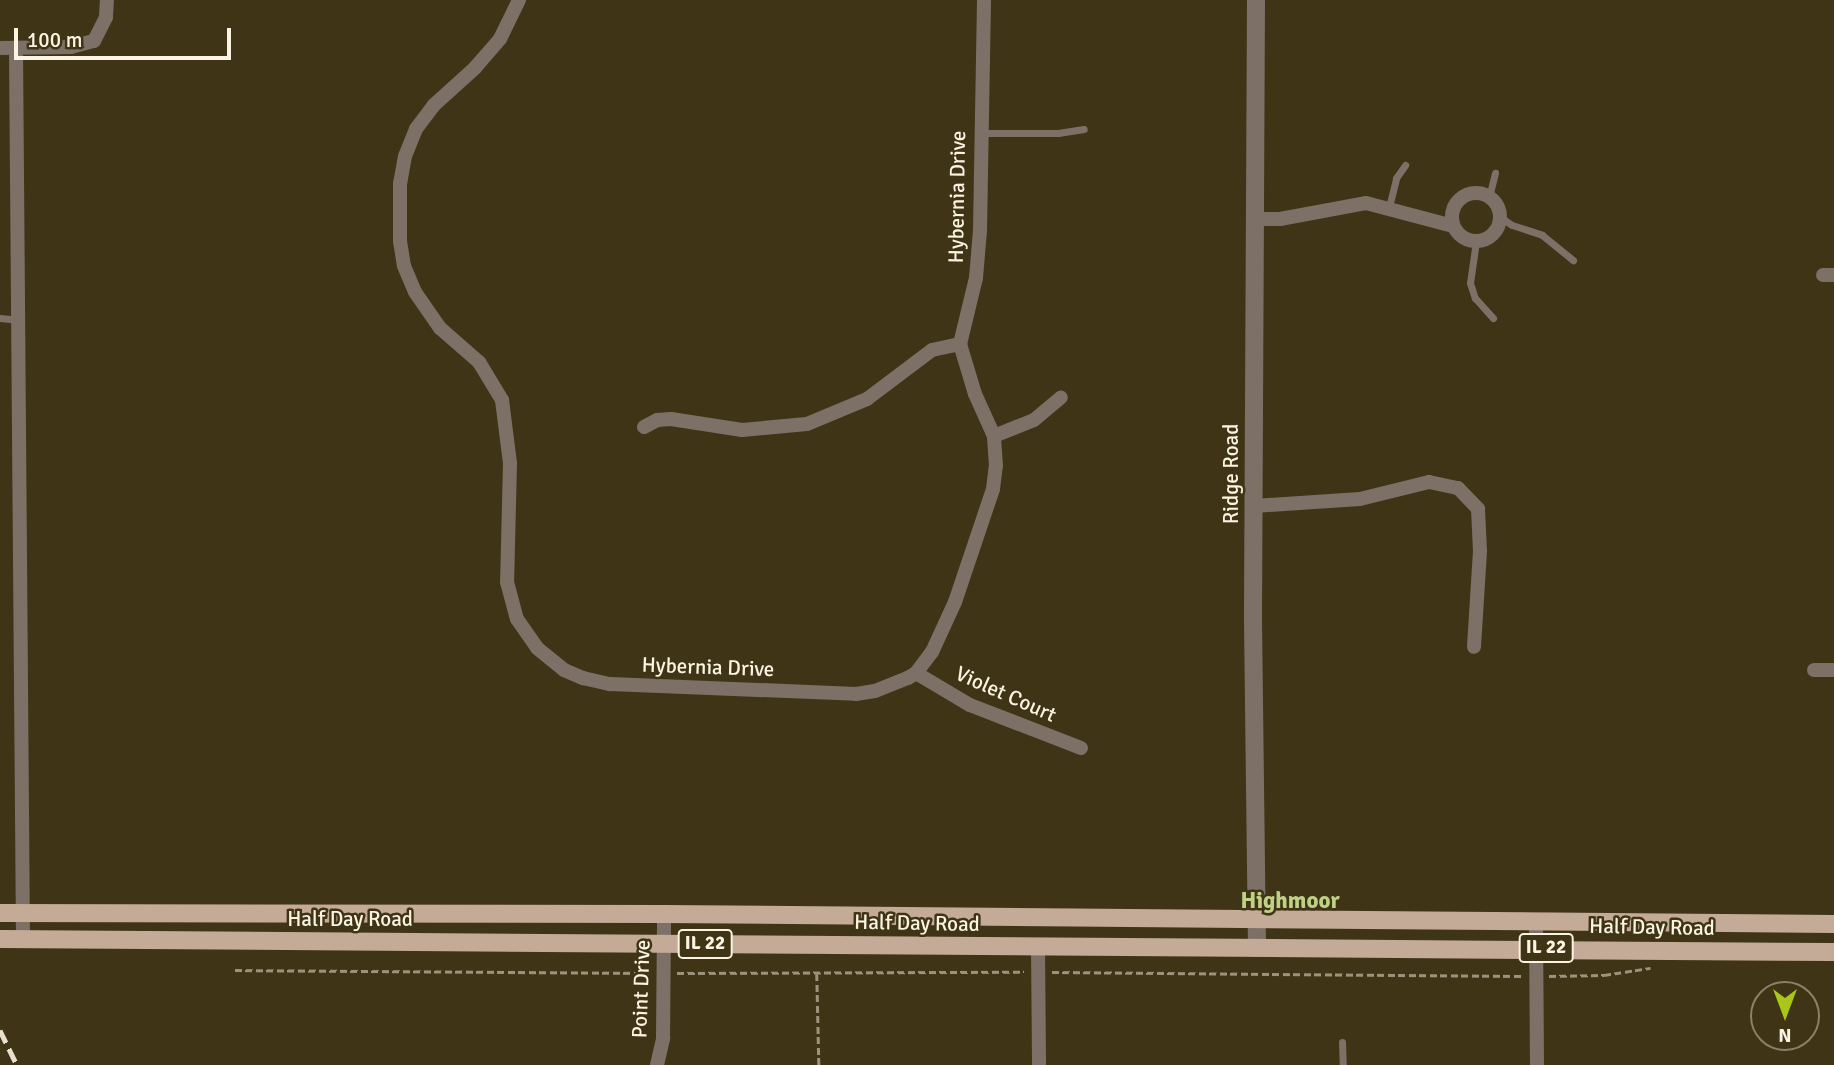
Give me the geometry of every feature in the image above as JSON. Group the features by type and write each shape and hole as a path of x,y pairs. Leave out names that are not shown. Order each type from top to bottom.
{"main road":[{"name":"Half Day Road","path":"0,913 664,914 1834,924"},
{"name":"Half Day Road","path":"0,939 1834,952"}],"street":[{"path":"0,48 71,47 94,41 106,17 107,0"},
{"name":"Hybernia Drive","path":"519,0 499,39 476,67 434,104 416,129 405,156 400,183 400,241 404,266 415,292 440,328 479,362 502,400 510,463 507,582 517,619 537,648 564,670 583,678 610,684 806,692 875,691 916,673"},
{"name":"Hybernia Drive","path":"960,344 976,278 980,230 979,133 984,0"},
{"name":"Ridge Road","path":"1256,0 1254,506 1257,947"},
{"path":"16,49 23,939"},
{"path":"1255,219 1280,219 1366,203 1453,226 1462,237 1476,241 1490,236 1500,217 1499,209 1489,197 1475,193 1460,198 1452,211 1453,226"},
{"path":"644,427 657,420 671,419 742,430 807,424 867,399 932,350 960,344 975,394 994,436 996,466 993,489 942,634 916,673"},
{"path":"994,436 1034,420 1061,397"},
{"path":"1254,506 1360,499 1429,482 1458,488 1478,509 1480,551 1474,647"},
{"path":"1814,670 1834,670"},
{"name":"Violet Court","path":"916,673 993,716 1081,748"},
{"name":"Point Drive","path":"657,1065 663,1038 664,914"},
{"path":"1536,922 1537,1065"},
{"path":"1038,947 1038,1065"}],"lane":[{"path":"979,133 1058,133 1084,129"},
{"path":"1389,207 1396,178 1405,165"},
{"path":"1489,197 1495,173"},
{"path":"1500,217 1512,225 1542,234 1573,260"},
{"path":"1476,241 1470,283 1475,298 1493,318"},
{"path":"0,318 20,320"},
{"path":"1342,1042 1343,1065"}],"path":[{"path":"817,972 819,1065"}],"railway":[{"path":"0,1030 17,1065"}],"district":[{"name":"Highmoor","path":"1290,901"}]}
